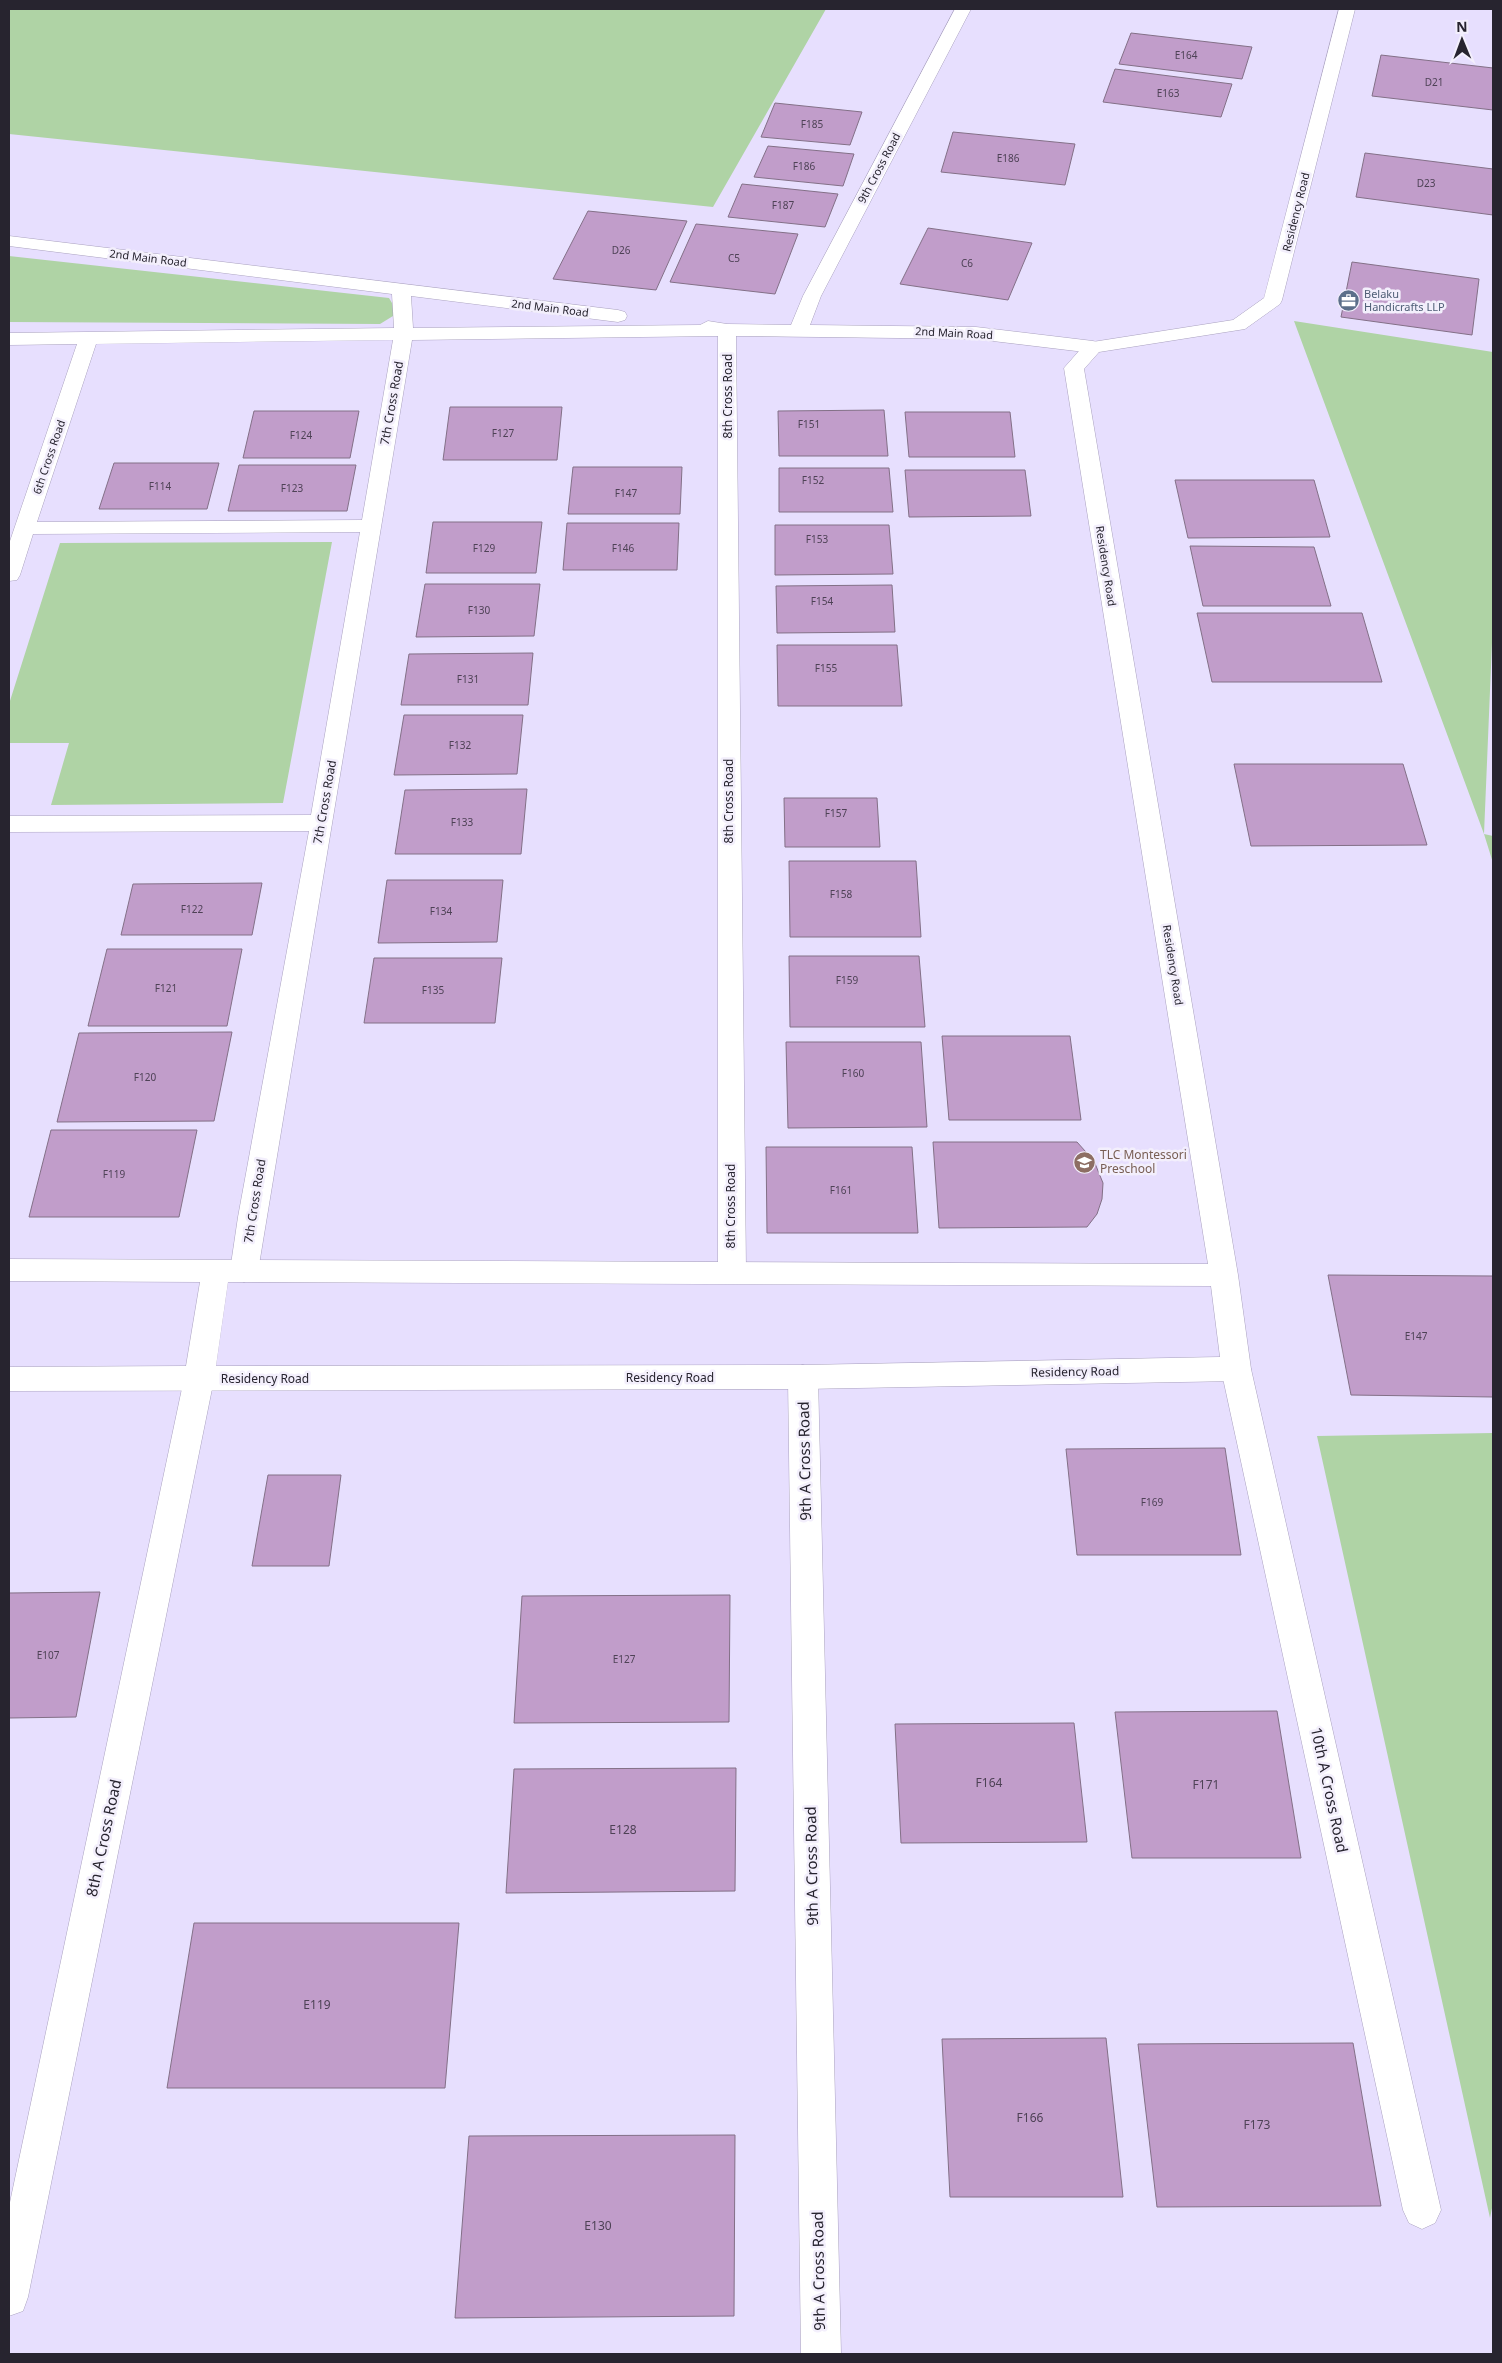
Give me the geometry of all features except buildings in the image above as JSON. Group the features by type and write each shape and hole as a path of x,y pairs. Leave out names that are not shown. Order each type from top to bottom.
{"street":[{"name":"9th Cross Road","path":"799,329 812,296 963,9"},
{"name":"Residency Road","path":"9,1379 803,1377 1236,1369 1224,1275 1074,368 1093,347 1238,325 1273,300 1347,9"},
{"name":"2nd Main Road","path":"9,241 727,330 799,329 976,333 1093,347"},
{"name":"7th Cross Road","path":"244,1271 253,1208 322,823 404,332 401,289"},
{"path":"9,339 404,332 727,330"},
{"name":"8th Cross Road","path":"727,330 732,1272"},
{"name":"6th Cross Road","path":"9,575 88,339"},
{"path":"24,528 371,526"},
{"path":"9,824 322,823"},
{"path":"9,1270 1224,1275"},
{"name":"8th A Cross Road","path":"9,2297 199,1379 216,1271"},
{"name":"10th A Cross Road","path":"1236,1369 1422,2210"},
{"name":"9th A Cross Road","path":"803,1377 821,2354"}],"green space":[{"path":"9,9 826,9 713,207 9,134"},
{"path":"9,256 389,298 395,308 393,316 380,324 9,322"},
{"path":"1294,321 1493,352 1493,619 1484,834"},
{"path":"332,542 283,803 51,805 69,743 9,743 9,704 60,543"},
{"path":"1484,834 1493,836 1493,863"},
{"path":"1493,1433 1493,2203 1490,2218 1317,1436"}],"place":[{"name":"Belaku Handicrafts LLP","path":"1348,300"},
{"name":"TLC Montessori Preschool","path":"1084,1162"}]}
